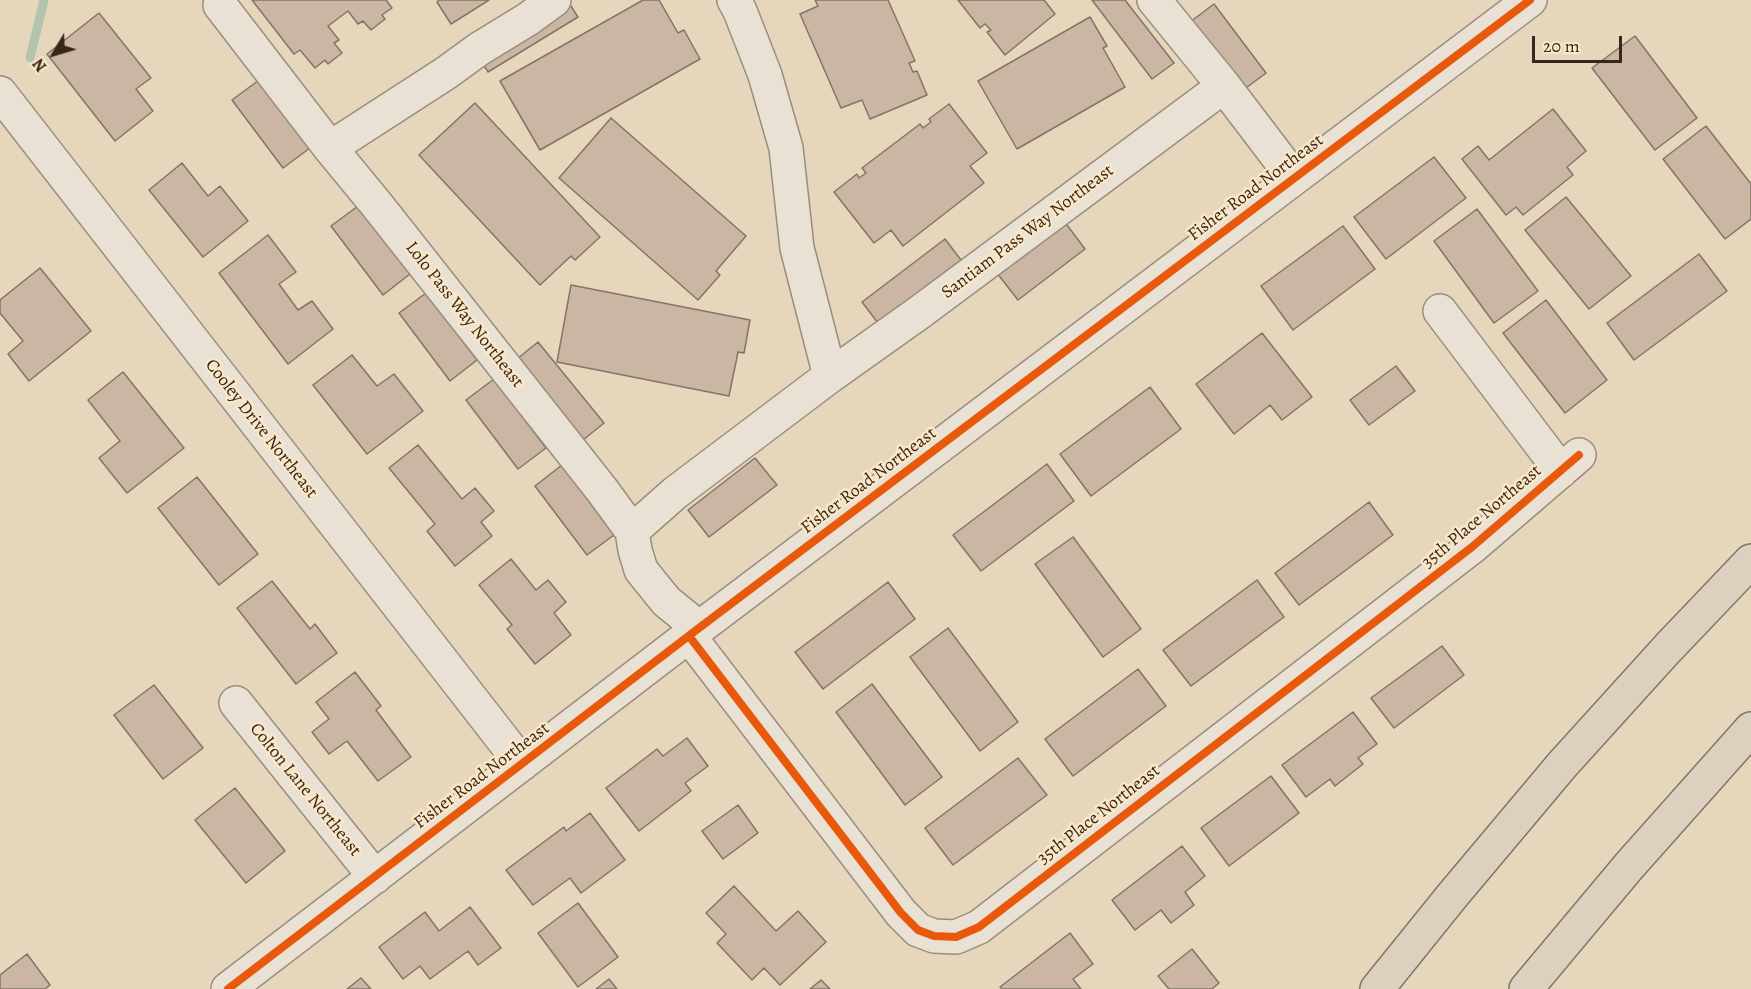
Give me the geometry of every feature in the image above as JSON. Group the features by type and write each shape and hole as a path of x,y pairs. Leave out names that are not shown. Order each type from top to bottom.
{"highway":[{"path":"1377,989 1562,765 1751,561"},
{"path":"1526,989 1629,866 1751,729"}],"street":[{"path":"330,148 554,0"},
{"path":"734,0 765,75 786,148 797,248 830,376"},
{"path":"1154,0 1224,86 1294,178"},
{"name":"Fisher Road Northeast","path":"228,989 694,632 1530,0"},
{"name":"Lolo Pass Way Northeast","path":"220,5 330,148 587,471 632,531 641,570 694,632"},
{"name":"Santiam Pass Way Northeast","path":"632,531 675,493 830,376 930,305 1224,86"},
{"name":"Cooley Drive Northeast","path":"0,93 522,764"},
{"name":"35th Place Northeast","path":"694,632 901,913 918,930 934,936 956,937 979,927 1472,548 1570,463 1440,311"},
{"name":"Colton Lane Northeast","path":"236,703 375,877"}],"building":[{"path":"252,0 386,0 392,8 382,15 385,19 371,30 363,21 358,24 348,11 328,26 339,40 334,43 342,53 328,64 325,60 315,68 300,50 294,54"},
{"path":"439,0 489,0 451,24 437,2"},
{"path":"567,0 578,17 488,72 474,48"},
{"path":"643,0 659,0 678,33 684,30 700,59 540,150 500,81"},
{"path":"815,0 888,0 915,61 909,63 913,72 917,71 927,95 870,119 862,100 841,108 800,14 818,6"},
{"path":"958,0 1044,0 1055,14 1005,55 987,32 991,30 985,24 980,28"},
{"path":"1092,0 1125,0 1174,63 1152,79"},
{"path":"1214,4 1266,73 1238,94 1186,25"},
{"path":"99,13 151,78 136,89 153,111 115,141 47,54"},
{"path":"1090,17 1107,46 1103,48 1125,87 1017,149 978,81"},
{"path":"1635,36 1697,118 1655,150 1592,68"},
{"path":"259,80 310,148 283,168 232,100"},
{"path":"475,103 600,237 575,260 571,256 540,285 419,155"},
{"path":"949,104 987,153 970,166 984,183 903,246 891,230 874,243 834,192 857,174 859,178 866,173 862,168 920,124 923,128 931,122 929,119"},
{"path":"1553,109 1586,151 1567,167 1573,175 1523,215 1516,207 1506,215 1462,159 1478,146 1489,160"},
{"path":"611,118 746,236 716,271 720,275 698,300 559,178"},
{"path":"1706,126 1751,184 1751,219 1725,239 1663,159"},
{"path":"1434,157 1466,198 1386,259 1354,217"},
{"path":"182,163 208,196 220,186 248,221 203,257 149,190"},
{"path":"1566,197 1631,276 1589,309 1525,230"},
{"path":"358,206 410,274 383,295 331,226"},
{"path":"1477,209 1538,291 1494,323 1434,241"},
{"path":"1064,221 1085,249 1018,300 997,273"},
{"path":"1343,226 1375,269 1293,330 1261,286"},
{"path":"268,235 296,272 279,284 298,310 312,301 333,329 288,364 219,273"},
{"path":"945,239 961,260 878,323 862,302"},
{"path":"1699,254 1727,291 1634,360 1607,323"},
{"path":"40,268 91,331 29,381 8,354 23,341 0,313 0,300"},
{"path":"571,285 750,320 744,353 738,352 729,396 557,362"},
{"path":"426,293 477,360 450,381 399,313"},
{"path":"1546,300 1607,380 1565,413 1503,333"},
{"path":"1262,333 1312,397 1282,420 1270,405 1234,434 1196,384"},
{"path":"538,342 604,423 583,440 517,359"},
{"path":"352,355 377,386 394,374 423,411 367,454 313,385"},
{"path":"1396,366 1415,391 1369,425 1350,400"},
{"path":"123,372 184,448 127,493 99,458 120,441 88,400"},
{"path":"494,379 546,448 518,469 466,400"},
{"path":"1150,387 1181,429 1091,496 1060,454"},
{"path":"418,445 462,499 475,488 494,511 481,522 492,536 455,566 427,531 435,524 389,468"},
{"path":"755,458 777,485 709,537 688,510"},
{"path":"1047,464 1074,501 981,571 953,535"},
{"path":"562,465 614,535 587,555 535,486"},
{"path":"197,477 258,554 219,585 158,508"},
{"path":"1369,502 1393,535 1299,605 1275,573"},
{"path":"1073,537 1141,629 1103,657 1035,564"},
{"path":"511,559 536,590 548,580 566,602 554,613 571,635 535,664 507,629 512,625 479,585"},
{"path":"1257,580 1284,617 1191,686 1163,650"},
{"path":"272,581 310,629 315,624 337,653 296,684 237,608"},
{"path":"888,582 915,619 823,689 795,652"},
{"path":"948,628 1018,722 980,751 910,657"},
{"path":"1442,646 1464,675 1394,728 1371,698"},
{"path":"1138,669 1166,706 1073,776 1045,739"},
{"path":"355,672 381,706 376,710 411,757 378,781 347,741 329,754 312,732 329,719 316,702"},
{"path":"872,684 942,777 905,805 836,712"},
{"path":"154,685 203,748 163,779 114,715"},
{"path":"1353,712 1377,744 1358,758 1363,764 1335,786 1330,779 1306,797 1282,765"},
{"path":"687,738 708,766 685,783 691,791 639,831 606,788 657,749 663,756"},
{"path":"1018,758 1047,795 953,865 925,828"},
{"path":"1271,776 1299,813 1229,866 1201,828"},
{"path":"235,788 285,851 246,883 195,820"},
{"path":"738,805 758,833 723,859 702,831"},
{"path":"590,813 625,860 581,893 570,878 533,905 506,870 564,827 566,831"},
{"path":"1182,846 1205,876 1185,892 1194,905 1171,923 1161,910 1135,930 1112,900"},
{"path":"734,886 776,931 798,911 826,942 780,985 764,968 752,980 717,943 726,934 706,913"},
{"path":"578,903 618,957 578,987 538,933"},
{"path":"470,907 501,948 478,965 468,951 430,979 420,966 403,979 379,947 425,912 439,931"},
{"path":"1070,933 1093,964 1073,979 1081,989 1002,989 1000,987"},
{"path":"1192,949 1219,983 1212,989 1169,989 1158,976"},
{"path":"27,954 50,985 45,989 0,989 0,975"},
{"path":"361,978 371,989 347,989"},
{"path":"609,979 617,989 596,989"},
{"path":"821,980 830,989 810,989"}],"waterway":[{"path":"30,58 44,0"}],"cycle path":[{"path":"228,989 699,628 1530,0"},
{"path":"689,636 901,913 918,930 934,936 956,937 979,927 1472,547 1579,455"}]}
